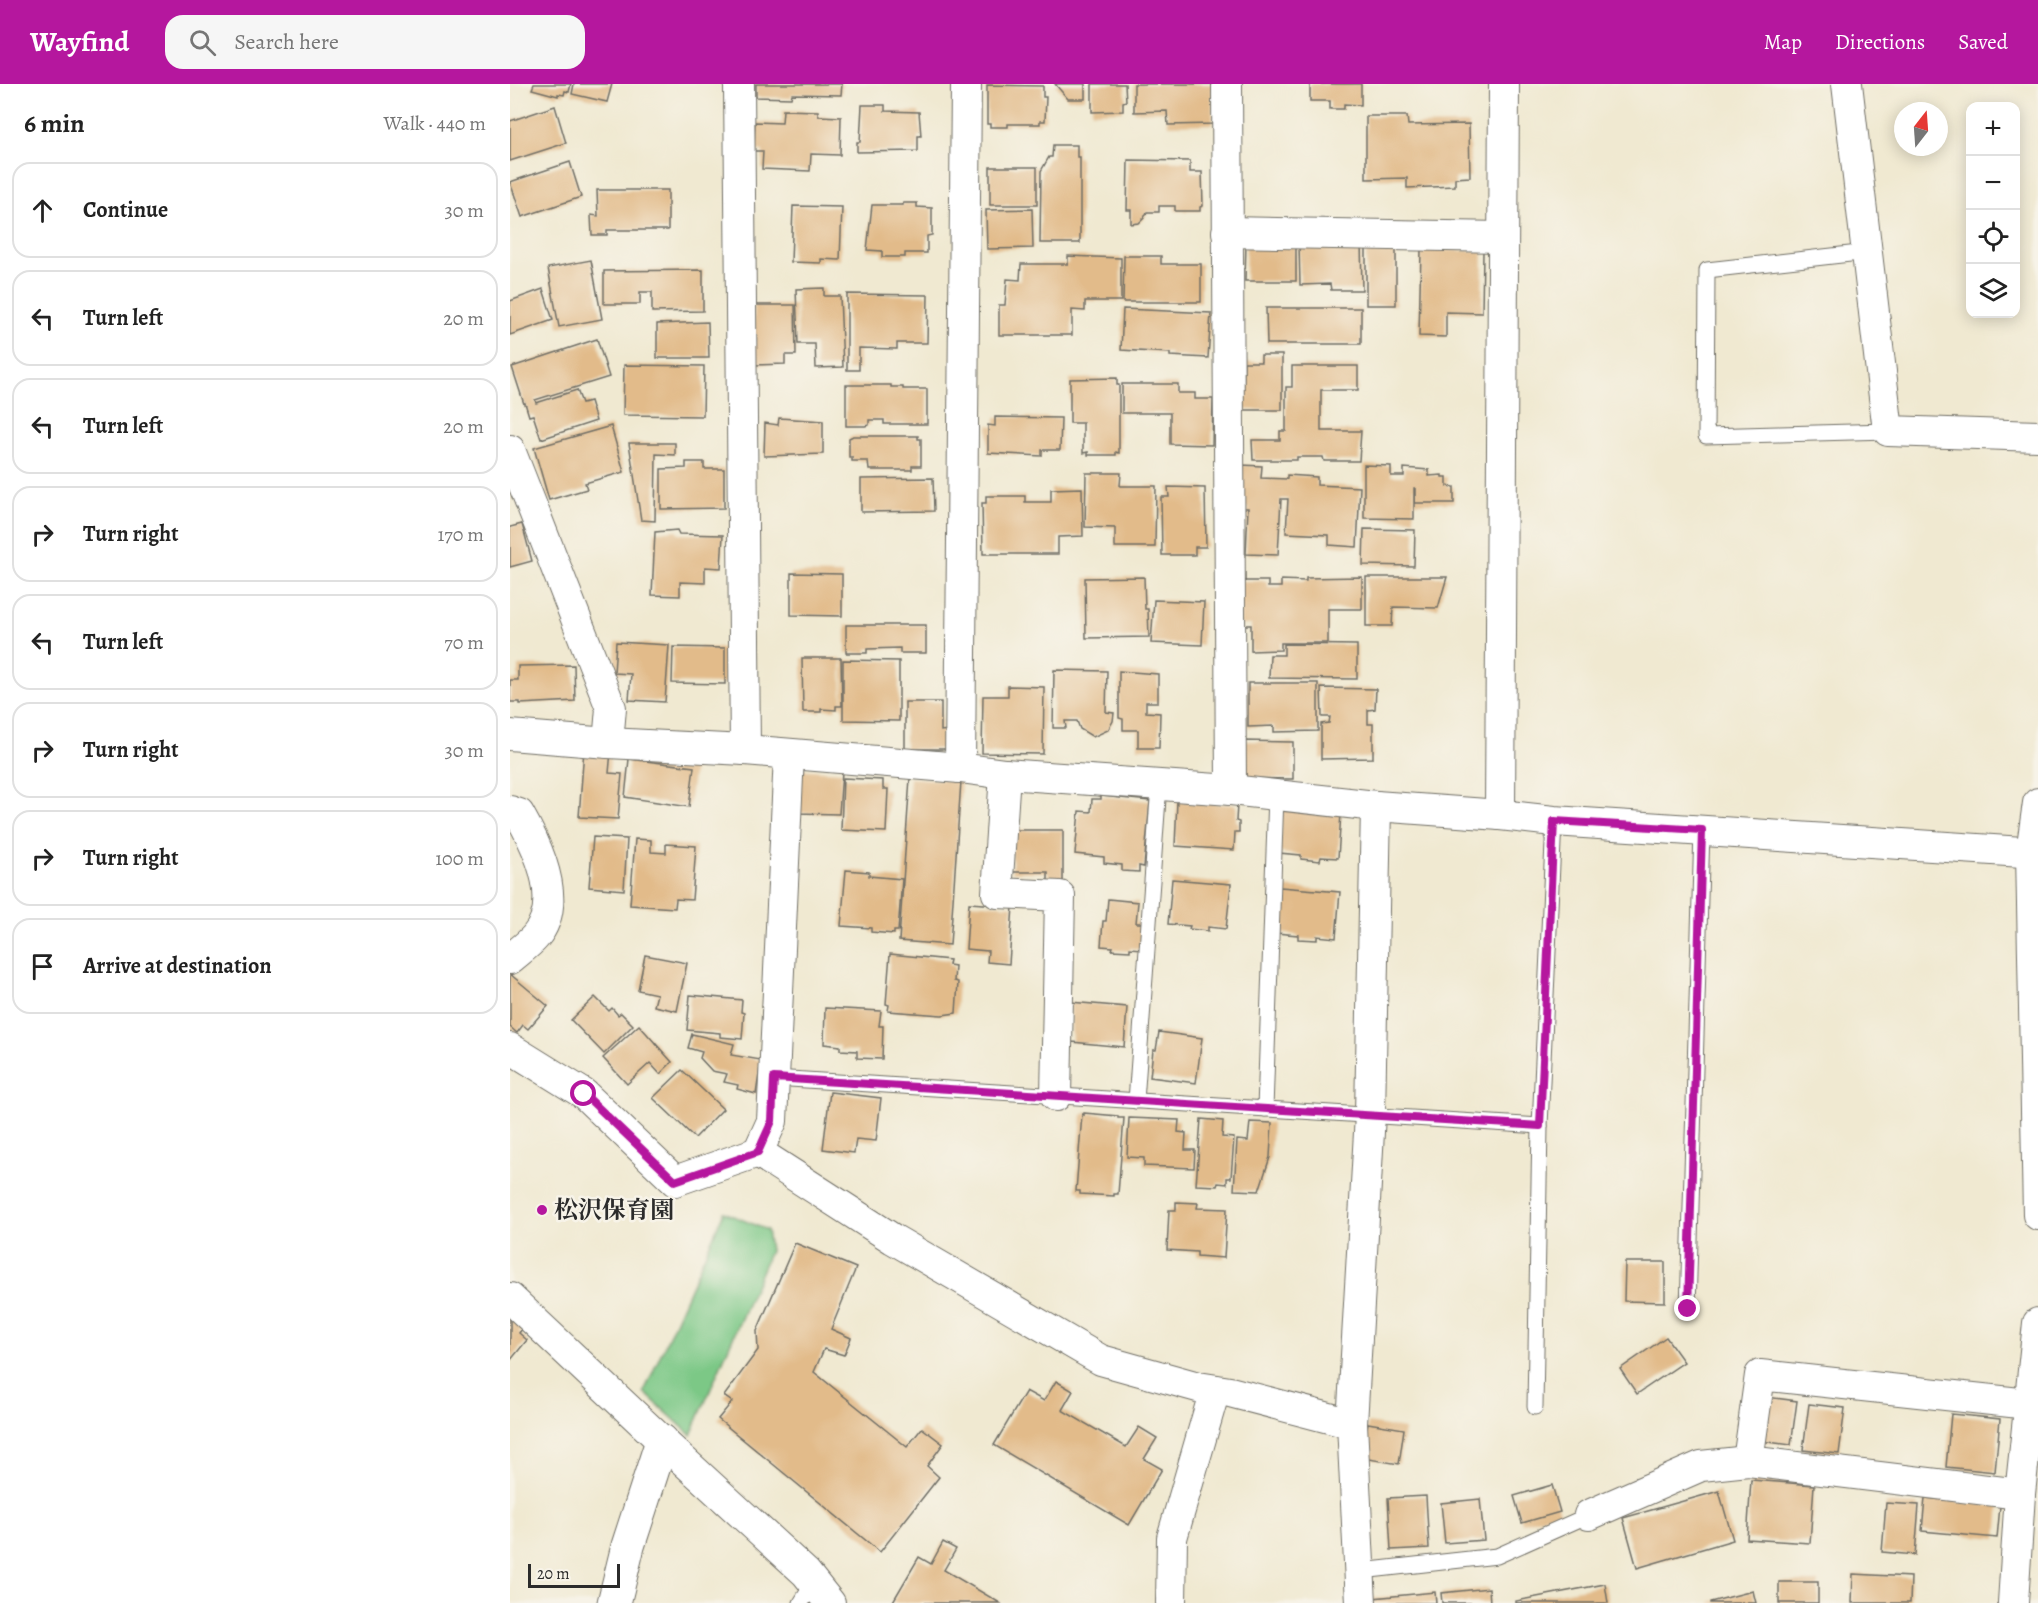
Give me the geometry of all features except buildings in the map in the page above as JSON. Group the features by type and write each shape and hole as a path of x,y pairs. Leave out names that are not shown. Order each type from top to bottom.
{"street":[{"path":"739,84 745,750"},
{"path":"960,768 966,84"},
{"path":"1227,84 1231,790"},
{"path":"1500,815 1504,84"},
{"path":"1847,84 1888,430 2038,436"},
{"path":"1227,232 1503,237"},
{"path":"510,450 611,708 608,743"},
{"path":"510,735 745,750 960,768 1005,774 1231,790 1376,806 1554,821 2034,853"},
{"path":"510,1048 584,1094 675,1181 758,1152 772,1121 789,755"},
{"path":"1005,774 997,893 1060,897 1056,1096"},
{"path":"2038,803 2034,853 2038,1215"},
{"path":"1361,1603 1352,1424 1370,1115 1376,806"},
{"path":"510,811 519,814 536,844 546,878 548,911 536,936 510,959"},
{"path":"758,1152 893,1239 1101,1360 1198,1388 1230,1392 1352,1424"},
{"path":"510,1298 662,1442 815,1596"},
{"path":"2013,1603 2020,1494 2038,1333"},
{"path":"1748,1461 1760,1375 2029,1404"},
{"path":"1171,1603 1172,1538 1215,1390"},
{"path":"614,1603 628,1546 662,1442"},
{"path":"1589,1515 1701,1467 1748,1461 2020,1494"}],"lane":[{"path":"1868,252 1707,270 1706,436 1888,430"},
{"path":"1136,1101 1159,785"},
{"path":"1264,1109 1276,795"},
{"path":"1535,1407 1540,1126 1554,821"},
{"path":"1688,1309 1702,830"},
{"path":"774,1078 1540,1126"},
{"path":"1361,1571 1497,1556 1589,1515"}],"green space":[{"path":"724,1212 767,1230 770,1251 691,1435 644,1392"}],"place":[{"name":"松沢保育園","path":"542,1210"}],"route":[{"path":"584,1094 675,1181 758,1152 772,1121 774,1078 1540,1126 1554,821 1702,830 1688,1309"}]}
